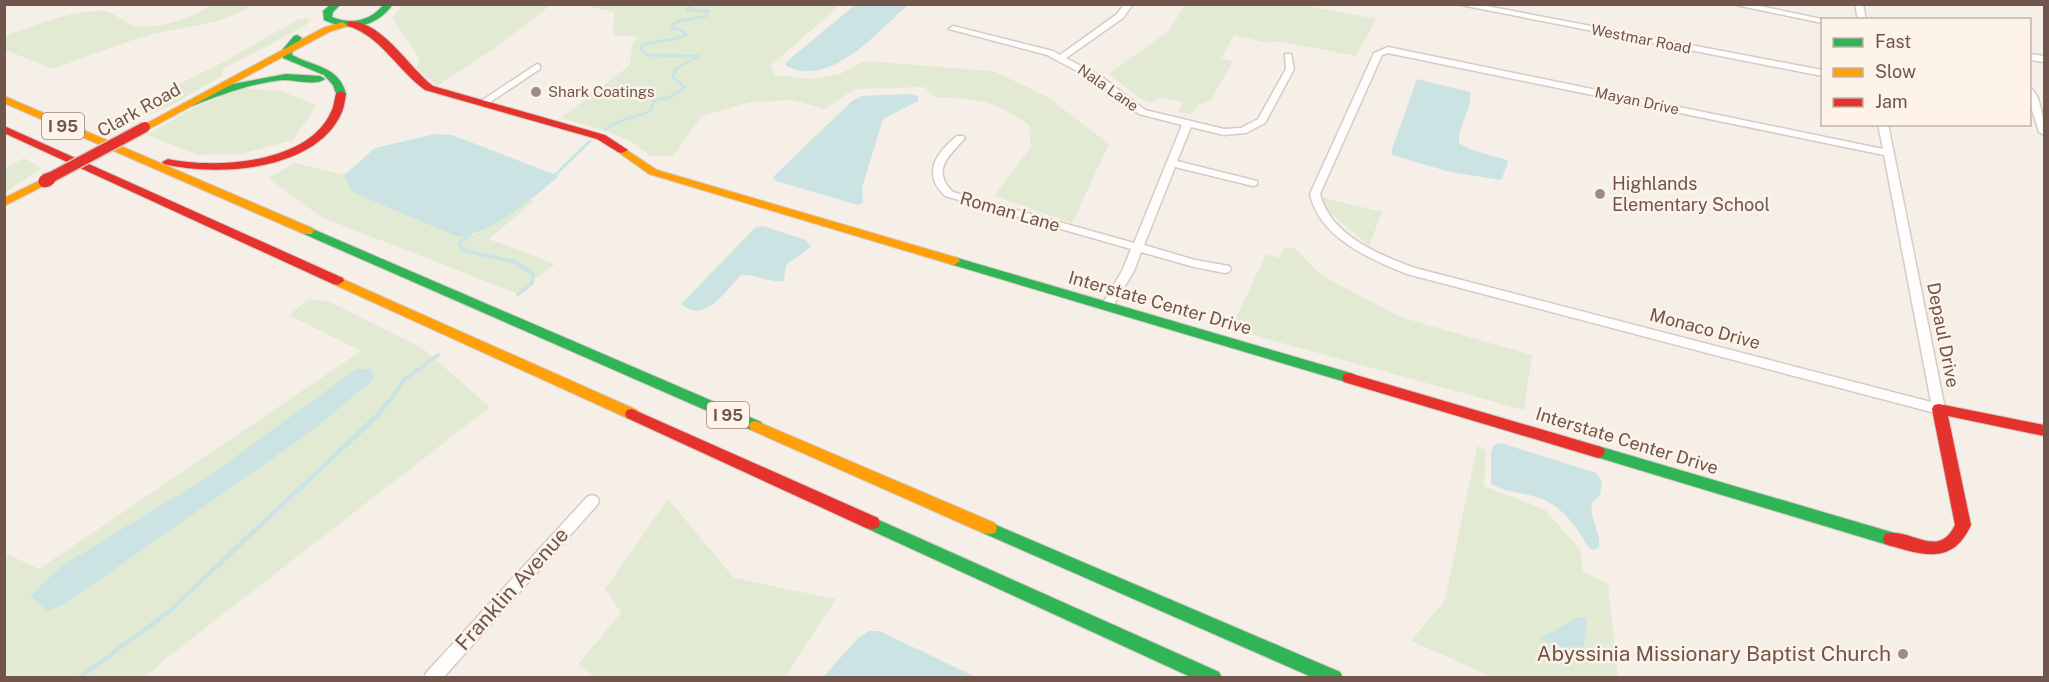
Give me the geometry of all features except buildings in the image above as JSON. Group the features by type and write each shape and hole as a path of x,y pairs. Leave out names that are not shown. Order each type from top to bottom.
{"main road":[{"name":"Clark Road","path":"228,82 253,62 320,26 327,18 328,11 337,4"},
{"name":"Clark Road","path":"4,203 326,30 369,21 386,9"},
{"name":"Interstate Center Drive","path":"386,9 377,21 389,45"},
{"name":"Interstate Center Drive","path":"327,18 335,24 362,26 389,45 423,85 609,140 653,172 1911,545 1948,547"},
{"path":"122,152 205,168 233,167 260,163 288,153 323,132 337,113 341,94 337,81 319,69 291,59 287,51 297,38"},
{"path":"188,104 236,86 282,76 311,76 324,80 341,94"},
{"name":"I 95","path":"4,99 1334,678"},
{"name":"I 95","path":"4,129 1213,678"},
{"name":"Monaco Drive","path":"1939,409 2044,431"},
{"name":"Depaul Drive","path":"1939,409 1963,525 1961,536 1956,543 1948,547"}],"street":[{"path":"1061,58 1120,16 1129,4"},
{"name":"Westmar Road","path":"1460,4 1821,73"},
{"path":"1735,4 1821,20"},
{"name":"Nala Lane","path":"953,29 1026,46 1061,58 1099,79 1142,112 1213,130 1234,132 1259,124 1290,69 1288,56"},
{"name":"Mayan Drive","path":"1384,51 1889,153"},
{"name":"Monaco Drive","path":"1384,51 1378,53 1315,194 1318,211 1361,247 1391,264 1411,271 1939,409"},
{"path":"483,103 537,67"},
{"path":"2031,94 2044,132"},
{"path":"1107,306 1128,271 1187,124"},
{"name":"Depaul Drive","path":"1883,126 1939,409"},
{"name":"Roman Lane","path":"960,138 942,155 937,174 942,188 949,194 1207,267 1225,269"},
{"path":"1172,164 1253,183"},
{"name":"Franklin Avenue","path":"432,678 592,501"}],"green space":[{"path":"1186,4 1304,5 1376,19 1356,56 1278,41 1267,43 1234,35 1221,58 1233,61 1211,100 1198,105 1192,114 1178,112 1183,102 1159,97 1151,103 1142,100 1109,74 1169,30"},
{"path":"211,5 252,5 226,18 146,36 53,69 5,50 5,37 10,34 68,15 108,11 132,25 152,26 184,19"},
{"path":"403,5 551,5 495,48 437,86 416,67 420,59 392,18"},
{"path":"582,5 840,5 770,66 775,75 810,79 838,75 864,61 993,71 1046,96 1109,144 1072,223 994,196 1031,147 1029,125 995,105 975,100 936,98 924,87 855,89 825,109 793,100 750,102 702,116 673,156 651,156 632,142 609,132 561,118 630,65 632,44 638,37 613,35 614,12"},
{"path":"299,19 311,19 305,26 223,69 222,76 170,106 148,115 136,106 225,61"},
{"path":"243,88 280,91 317,105 293,140 241,154 199,155 147,135 193,108"},
{"path":"24,158 41,168 5,193 5,168"},
{"path":"295,163 344,175 353,192 474,235 530,200 534,201 489,239 555,264 516,293 321,217 268,178"},
{"path":"1321,197 1382,212 1369,246 1324,208"},
{"path":"1284,248 1295,248 1321,275 1400,317 1532,355 1524,410 1231,329 1266,254 1279,258"},
{"path":"308,300 328,301 422,348 490,407 145,677 5,678 5,553 39,569 361,351 289,315","holes":["209,476 30,596 61,566"]},
{"path":"1477,446 1486,450 1484,486 1545,510 1580,549 1583,572 1608,584 1618,677 1493,677 1411,641 1445,600"},
{"path":"668,499 734,578 836,599 785,677 594,677 578,664 621,613 605,589"}],"water":[{"path":"855,5 908,5 868,42 836,64 820,70 803,71 786,66 786,62"},
{"path":"1417,79 1470,92 1459,143 1469,149 1507,160 1508,163 1501,180 1450,172 1392,155 1392,149"},
{"path":"911,94 918,96 918,101 883,119 862,188 863,203 858,205 776,181 773,177 852,101 861,96"},
{"path":"435,134 452,135 559,176 525,204 498,222 485,229 458,237 352,192 344,175 375,148"},
{"path":"763,226 806,240 811,247 786,265 784,281 741,275 721,297 706,308 698,311 681,304 755,228"},
{"path":"356,369 371,369 375,378 313,430 65,604 47,611 30,596 61,566 209,476"},
{"path":"1501,443 1596,473 1602,481 1600,495 1592,503 1599,547 1594,550 1589,548 1573,524 1561,511 1545,500 1508,491 1491,484 1491,452 1494,445"},
{"path":"1579,617 1587,618 1583,654 1539,639"},
{"path":"869,631 879,631 976,677 823,677 858,638"}],"waterway":[{"path":"605,130 616,123 651,110 653,101 671,97 684,87 673,77 675,69 699,56 647,55 641,50 643,44 686,35 685,32 671,27 676,22 706,16 708,11 687,10 694,4"},
{"path":"553,177 590,141"},
{"path":"470,234 460,243 462,250 515,262 533,273 532,283 518,294"},
{"path":"387,404 404,380 438,355"},
{"path":"79,678 167,613 380,413 388,402"}],"traffic: fast":[{"path":"337,4 328,11 327,18 343,24 369,21 377,17 389,4"},
{"path":"297,38 288,49 287,56 327,73 339,85 341,94"},
{"path":"188,104 252,82 286,77 320,79"},
{"path":"308,231 756,426"},
{"path":"954,261 1349,378"},
{"path":"1598,452 1891,539"},
{"path":"872,523 1213,678"},
{"path":"989,528 1334,678"}],"traffic: slow":[{"path":"145,127 326,30 342,25"},
{"path":"4,99 308,231"},
{"path":"622,150 653,172 954,261"},
{"path":"4,203 45,181"},
{"path":"338,281 632,414"},
{"path":"756,426 989,528"}],"traffic: jam":[{"path":"351,24 375,34 409,71 429,88 601,137 622,150"},
{"path":"168,162 194,167 219,168 256,164 276,158 313,140 327,127 337,112 341,94"},
{"path":"45,181 145,127"},
{"path":"4,129 338,281"},
{"path":"1349,378 1598,452"},
{"path":"1891,539 1923,547 1943,547 1958,536 1963,525 1939,409 2044,431"},
{"path":"632,414 872,523"}],"place":[{"name":"Shark Coatings","path":"536,92"},
{"name":"Highlands Elementary School","path":"1600,194"},
{"name":"Abyssinia Missionary Baptist Church","path":"1903,654"}]}
